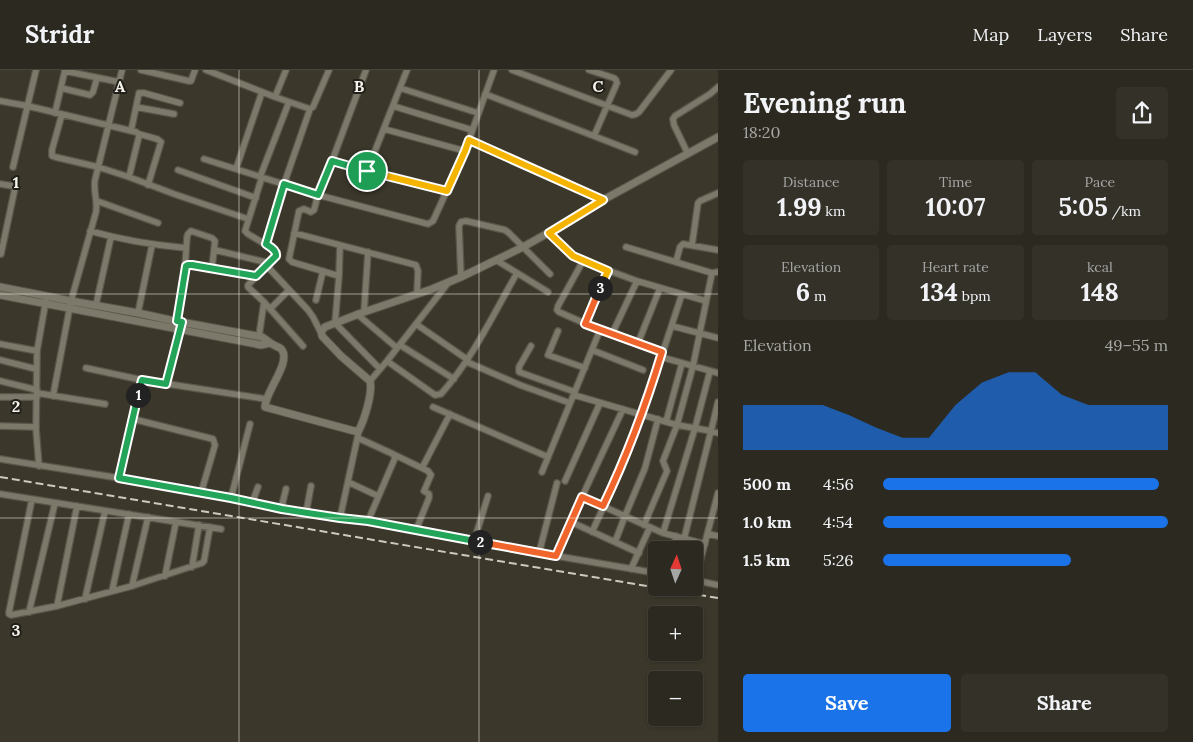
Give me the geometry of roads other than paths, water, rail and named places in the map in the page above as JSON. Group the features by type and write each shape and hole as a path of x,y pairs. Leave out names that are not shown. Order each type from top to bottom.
{"street":[{"path":"13,167 36,70"},
{"path":"119,82 65,70 52,156 98,167 248,219"},
{"path":"53,396 71,305 96,212 97,200 94,188 122,70"},
{"path":"141,70 189,82 195,70"},
{"path":"206,70 310,109"},
{"path":"275,97 286,70"},
{"path":"266,244 310,109 314,107 329,70"},
{"path":"339,276 290,260 289,256 299,211 304,209 311,212 314,211 318,195 366,70"},
{"path":"367,171 407,70"},
{"path":"204,159 318,195 428,224 433,221 465,151 494,70"},
{"path":"512,70 530,73 628,114 636,114 670,70"},
{"path":"589,70 616,80 616,86 594,136"},
{"path":"61,88 90,95 93,92 97,78"},
{"path":"688,154 673,119 718,87"},
{"path":"400,88 478,113"},
{"path":"236,169 262,92"},
{"path":"132,131 138,95 141,93 180,103"},
{"path":"485,94 635,152"},
{"path":"0,101 109,125 157,139 161,142 148,184"},
{"path":"288,102 245,228 246,232 274,250 276,256 249,282 248,287 303,346"},
{"path":"393,106 472,130"},
{"path":"136,107 174,114"},
{"path":"384,129 465,151"},
{"path":"129,177 138,134"},
{"path":"321,333 325,327 448,283 523,247 603,200 718,137"},
{"path":"469,140 603,200"},
{"path":"332,161 447,191"},
{"path":"178,170 256,198"},
{"path":"0,184 13,186 14,188 0,256"},
{"path":"692,245 698,203 718,193"},
{"path":"97,200 158,222"},
{"path":"461,277 459,223 462,221 505,230 550,274"},
{"path":"166,384 180,324 186,248 188,234 191,231 214,239 216,244 212,268"},
{"path":"90,232 152,245 186,248"},
{"path":"294,233 416,265 418,271 416,293"},
{"path":"549,233 573,256 583,261 637,281 706,301"},
{"path":"96,305 111,237"},
{"path":"676,262 681,245 685,244 718,250"},
{"path":"138,312 152,245"},
{"path":"340,245 335,323 380,369"},
{"path":"626,248 715,272 706,301 693,366 677,425 663,461 667,472 644,524"},
{"path":"215,250 268,264 308,310 322,336 341,356 370,381 370,395 358,435 340,518"},
{"path":"361,313 368,252"},
{"path":"496,260 548,292"},
{"path":"583,261 558,306 557,310 559,312 600,330 638,343 682,363 718,373"},
{"path":"185,269 188,265 256,276"},
{"path":"316,300 323,271"},
{"path":"585,324 608,271"},
{"path":"387,361 437,395 441,394 467,361 517,273"},
{"path":"612,334 637,281"},
{"path":"370,381 399,347 448,283"},
{"path":"0,287 46,296 71,305 259,336 265,339 282,350 284,360 266,399 264,405 266,408 358,435 422,468 431,475 424,490 429,494 429,498 416,530"},
{"path":"638,343 660,288"},
{"path":"270,309 289,290"},
{"path":"592,532 622,467 642,415 682,294"},
{"path":"0,295 45,304 96,305 138,312 261,344 270,343"},
{"path":"39,466 36,427 36,369 46,296"},
{"path":"259,336 264,302"},
{"path":"361,313 399,347 454,379"},
{"path":"416,324 467,361 520,385 570,403"},
{"path":"672,326 718,338"},
{"path":"542,472 600,330"},
{"path":"558,331 548,355 584,368"},
{"path":"0,344 37,351"},
{"path":"531,346 519,368 519,372 600,403 677,425 715,432"},
{"path":"592,350 643,370"},
{"path":"0,360 36,369"},
{"path":"666,422 682,363"},
{"path":"86,368 142,380 266,399"},
{"path":"663,533 710,371"},
{"path":"119,478 142,380"},
{"path":"0,381 37,393 105,404"},
{"path":"0,397 37,393"},
{"path":"684,538 715,432 718,402"},
{"path":"565,480 600,403"},
{"path":"433,407 548,457"},
{"path":"556,556 623,409"},
{"path":"422,468 450,414"},
{"path":"133,419 213,439 215,445 201,493"},
{"path":"615,542 645,468 658,419"},
{"path":"231,498 250,424"},
{"path":"0,426 36,427"},
{"path":"368,521 394,461 394,455"},
{"path":"0,459 119,478 282,509 368,521 648,572"},
{"path":"348,482 378,496"},
{"path":"539,553 557,483"},
{"path":"306,513 311,486"},
{"path":"252,503 258,487"},
{"path":"282,509 286,489"},
{"path":"703,551 718,493"},
{"path":"0,494 221,529"},
{"path":"474,541 488,496"},
{"path":"582,497 663,533 705,544"},
{"path":"32,499 9,614 13,615 85,599 202,564 210,527"},
{"path":"30,612 55,503"},
{"path":"57,606 77,506"},
{"path":"85,599 105,511"},
{"path":"112,591 129,514"},
{"path":"132,586 148,518"},
{"path":"165,576 176,522"},
{"path":"571,522 639,553"},
{"path":"192,567 199,526"},
{"path":"632,569 650,527"},
{"path":"708,534 718,536"},
{"path":"675,541 676,536"}],"railway":[{"path":"0,477 718,598"}]}
